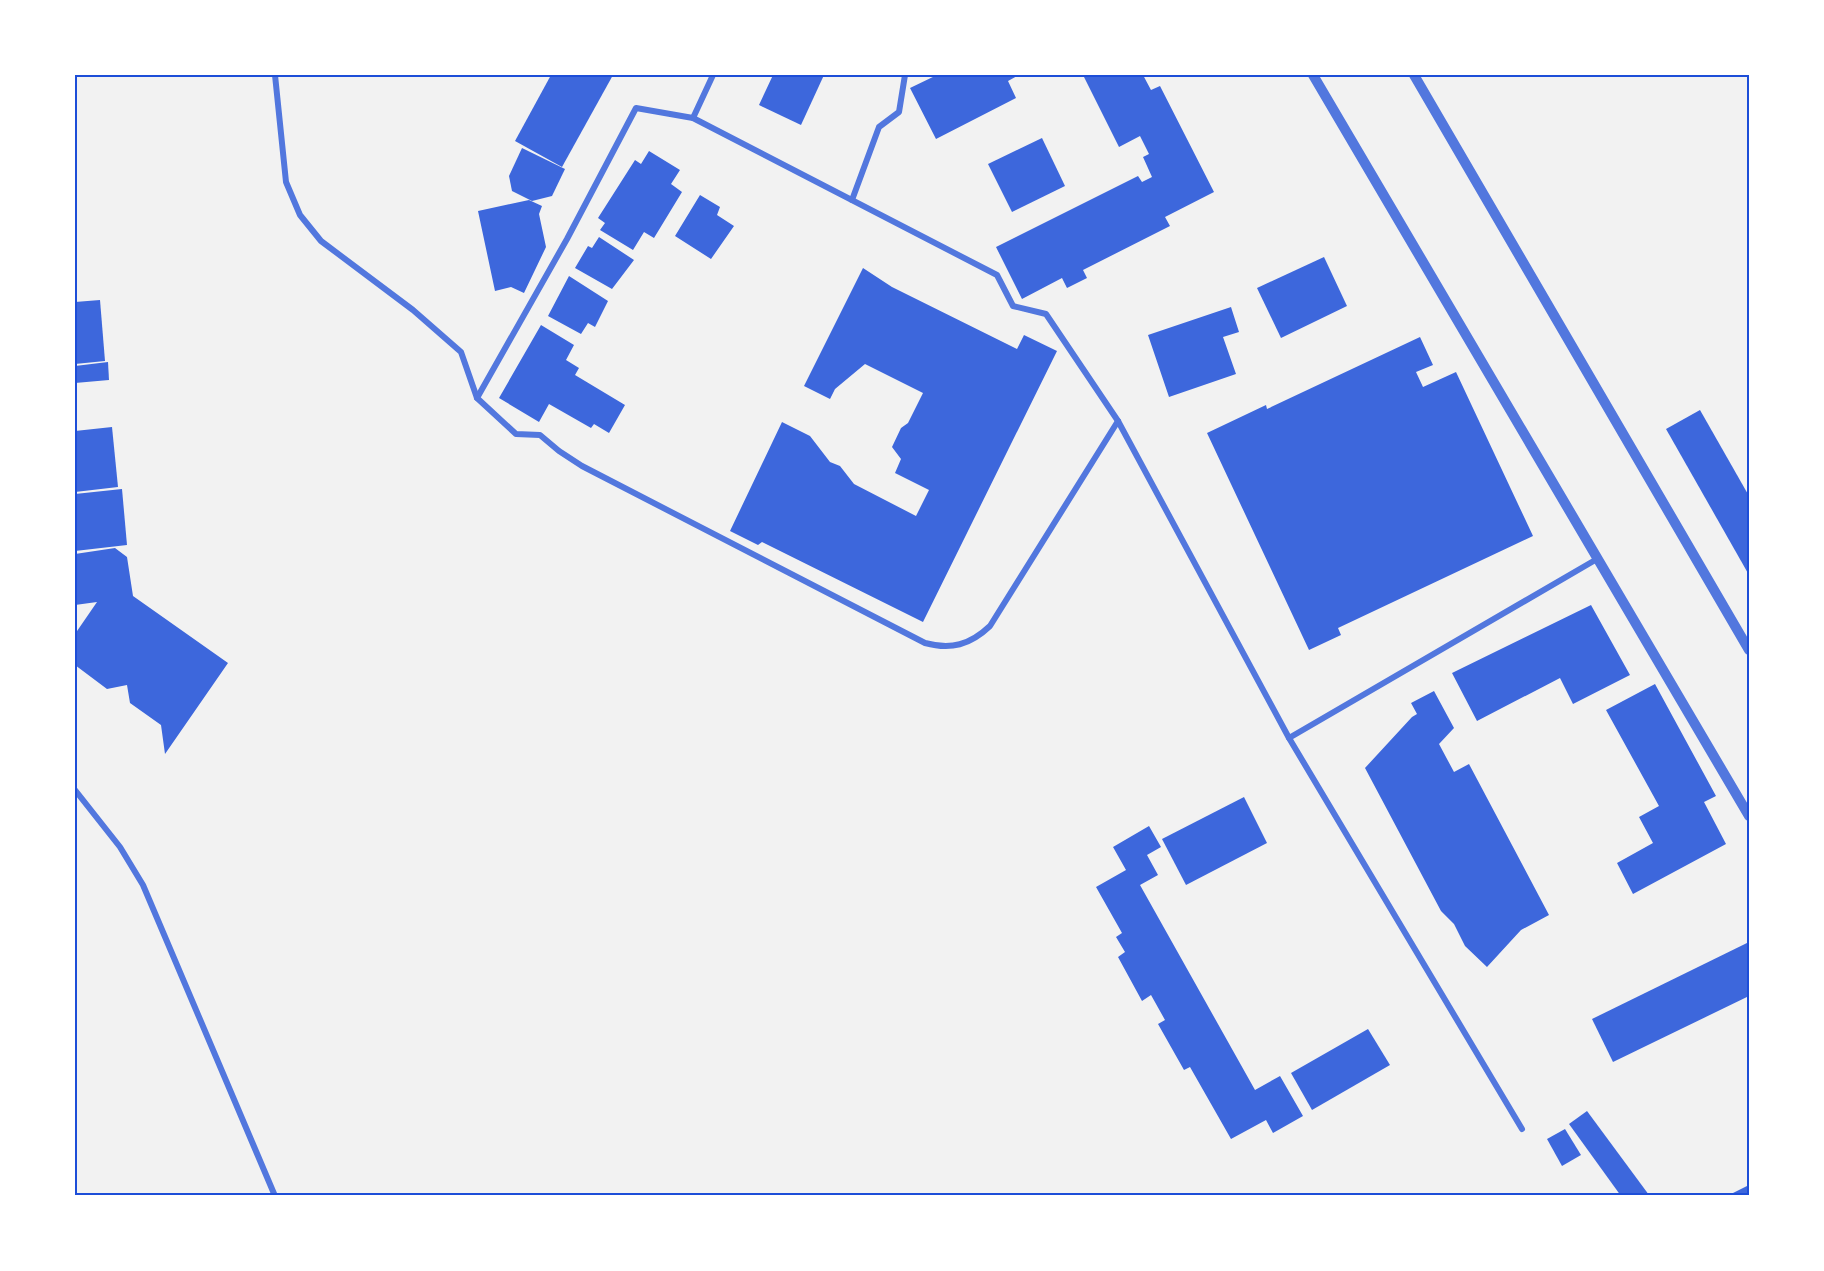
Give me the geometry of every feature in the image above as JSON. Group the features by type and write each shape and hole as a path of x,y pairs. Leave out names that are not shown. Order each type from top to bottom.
{"street":[{"path":"275,75 286,182 300,214 321,241 412,310 461,351 477,398 516,434 540,435 582,466 925,643 952,647 967,643 990,626 1118,421"},
{"path":"693,118 713,75"},
{"path":"852,200 879,128 899,112 905,75"},
{"path":"1313,75 1749,816"},
{"path":"1414,75 1749,651"},
{"path":"477,398 567,239 636,108 693,118 997,274 1013,306 1046,314 1118,421 1289,738 1522,1130"},
{"path":"1289,738 1597,559"},
{"path":"75,790 120,847 143,885 275,1196"}],"building":[{"path":"551,75 613,75 562,167 515,141"},
{"path":"773,75 824,75 801,125 759,105"},
{"path":"937,75 1019,75 1008,81 1016,98 936,139 910,88"},
{"path":"1083,75 1143,75 1151,90 1160,86 1214,192 1165,217 1170,226 1083,270 1087,278 1067,288 1062,278 1022,299 996,247 1138,176 1142,182 1152,177 1143,157 1149,154 1140,136 1119,147"},
{"path":"1042,138 1065,186 1012,212 988,164"},
{"path":"522,148 565,169 552,196 532,201 512,191 509,176"},
{"path":"649,151 680,170 671,184 682,192 654,238 644,232 633,250 600,230 605,223 598,218 635,160 641,164"},
{"path":"700,195 720,207 717,215 734,226 711,259 675,236"},
{"path":"529,200 542,206 539,214 546,247 524,293 511,287 495,291 478,211"},
{"path":"599,237 634,260 612,289 575,268 588,246 592,248"},
{"path":"1324,257 1347,306 1281,338 1257,288"},
{"path":"863,268 892,287 1017,349 1024,335 1057,351 923,622 762,542 758,545 730,531 782,422 810,436 830,462 840,466 854,484 916,516 929,490 895,473 901,459 892,447 901,428 908,423 923,393 865,364 835,389 830,399 804,386"},
{"path":"569,276 608,301 595,327 588,323 581,334 548,316"},
{"path":"100,300 105,361 75,364 75,302"},
{"path":"1231,307 1239,332 1223,337 1236,374 1169,397 1148,335"},
{"path":"541,325 574,345 566,360 579,368 575,375 625,405 609,433 594,424 591,428 549,404 539,422 499,398"},
{"path":"1420,337 1433,365 1416,372 1423,387 1456,372 1533,536 1338,628 1341,635 1309,650 1207,433 1266,405 1267,409"},
{"path":"108,362 109,380 75,383 75,366"},
{"path":"1700,410 1749,496 1749,575 1666,429"},
{"path":"112,427 118,487 75,492 75,431"},
{"path":"122,489 127,545 75,551 75,494"},
{"path":"115,548 127,557 133,596 228,663 165,754 161,725 130,703 127,685 107,689 75,665 75,634 97,602 75,605 75,554"},
{"path":"1591,605 1630,675 1573,704 1560,678 1477,721 1452,673"},
{"path":"1655,684 1716,796 1704,802 1726,844 1633,894 1617,863 1653,843 1639,817 1659,806 1606,710"},
{"path":"1434,691 1454,728 1439,744 1454,772 1469,764 1549,915 1521,930 1487,967 1465,946 1454,924 1441,911 1365,768 1417,714 1411,703"},
{"path":"1244,797 1267,843 1186,885 1162,839"},
{"path":"1149,826 1161,847 1147,855 1158,875 1140,885 1255,1090 1280,1076 1303,1116 1273,1133 1266,1120 1231,1139 1190,1067 1184,1070 1158,1024 1165,1020 1151,995 1142,1001 1118,957 1125,952 1116,937 1122,933 1096,887 1126,870 1113,847"},
{"path":"1749,942 1749,996 1613,1062 1592,1019"},
{"path":"1368,1029 1390,1065 1312,1110 1291,1073"},
{"path":"1587,1111 1649,1195 1621,1196 1569,1124"},
{"path":"1565,1129 1581,1155 1562,1166 1547,1139"},
{"path":"1749,1185 1749,1196 1727,1196"}]}
